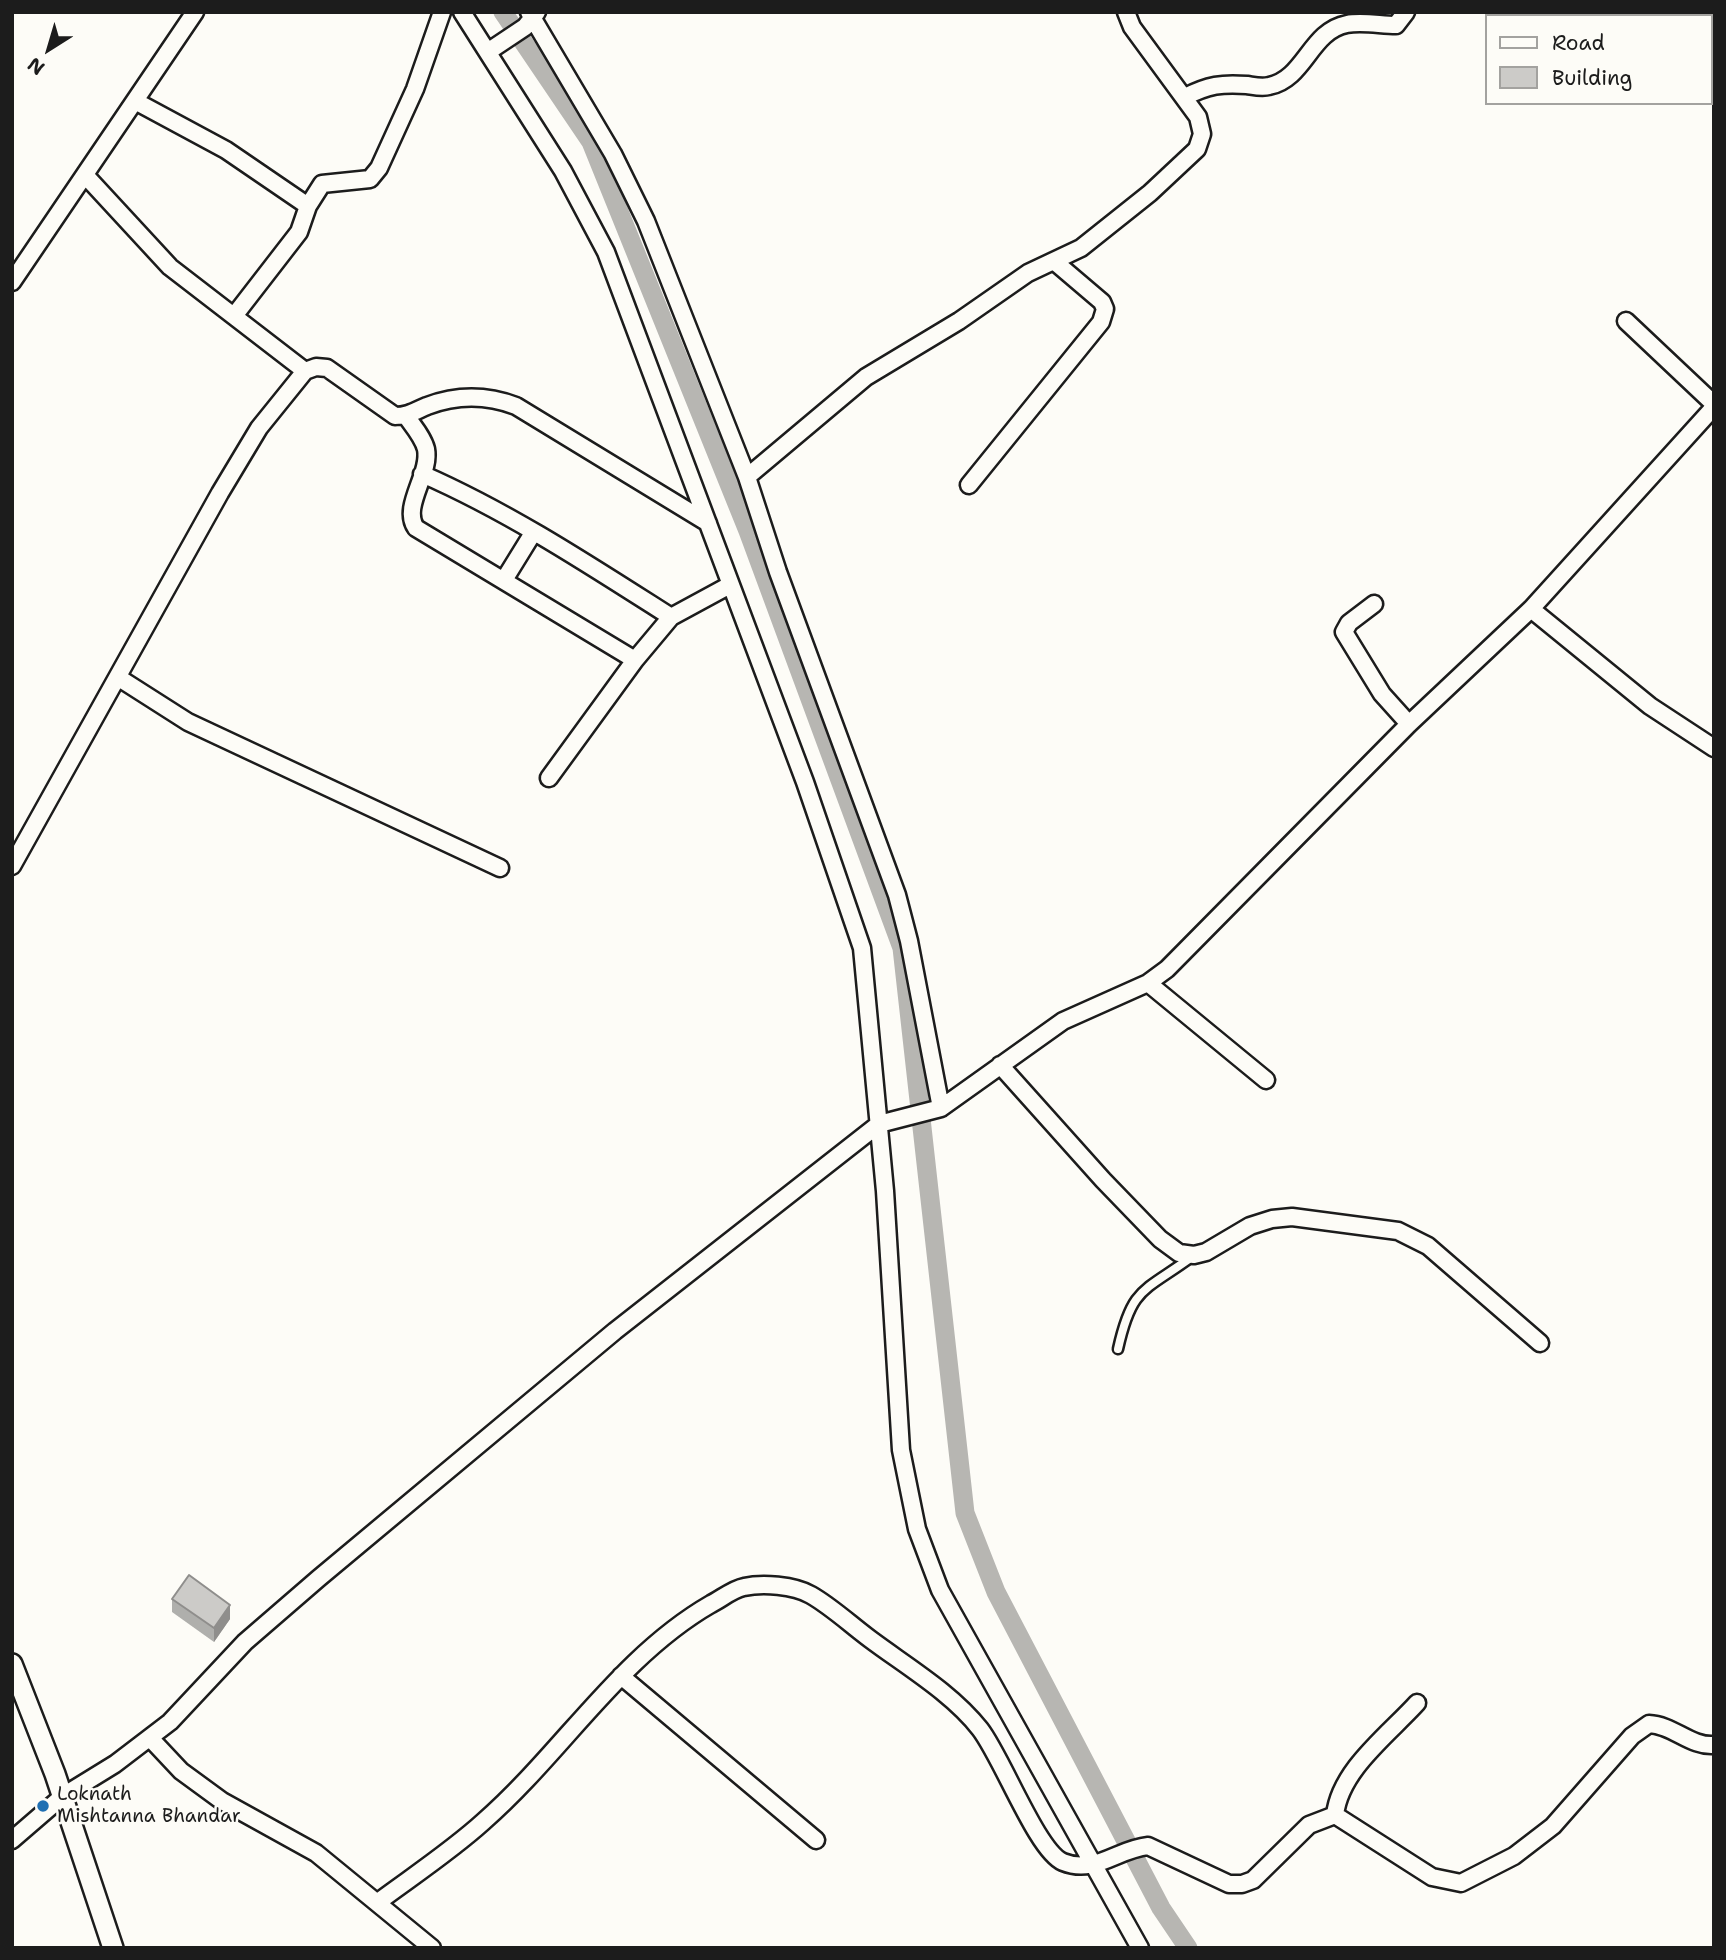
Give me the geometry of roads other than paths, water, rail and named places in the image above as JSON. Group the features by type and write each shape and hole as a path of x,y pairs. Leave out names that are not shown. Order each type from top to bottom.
{"street":[{"path":"12,282 195,12"},
{"path":"234,316 299,232 308,205 322,184 370,179 379,168 415,89 442,12"},
{"path":"747,477 866,377 959,321 1028,273 1081,248 1141,201 1197,149 1202,134 1198,117 1132,27 1126,12"},
{"path":"1185,97 1205,86 1222,83 1268,87 1284,81 1317,41 1334,28 1349,23 1396,25 1406,12"},
{"path":"462,13 494,48 606,252 804,782 862,948 886,1122 898,1416 917,1529 940,1590 1098,1864 1140,1948"},
{"path":"494,48 531,17 633,191 747,477 778,572 897,895 909,941 934,1110"},
{"path":"135,101 226,150 308,205"},
{"path":"85,175 170,267 305,371"},
{"path":"969,485 1101,322 1105,309 1102,302 1055,262"},
{"path":"12,1840 63,1796 170,1722 245,1642 615,1331 886,1122 934,1110 1063,1021 1148,982 1167,969 1409,724 1531,609 1714,406 1626,321"},
{"path":"12,866 240,459 259,428 305,371 316,367 327,368 394,415 406,416 441,402 494,398 516,406 708,523"},
{"path":"406,416 426,449 411,518 416,528 635,660"},
{"path":"422,474 454,488 533,533 671,617"},
{"path":"504,580 533,533"},
{"path":"549,778 635,660 671,617 730,585"},
{"path":"1374,604 1349,623 1345,632 1382,694 1409,724"},
{"path":"1531,609 1650,706 1714,748"},
{"path":"119,678 188,722 500,867"},
{"path":"1148,982 1266,1080"},
{"path":"1000,1065 1160,1239 1179,1253 1194,1255 1206,1252 1250,1226 1272,1219 1292,1217 1398,1231 1428,1246 1540,1343"},
{"path":"378,1902 483,1822 573,1732 621,1676 654,1644 699,1611 743,1587 779,1587 810,1594 936,1689 979,1727 1011,1780 1033,1828 1047,1848 1062,1862 1098,1864 1138,1847 1148,1846 1229,1884 1242,1884 1253,1880 1310,1825 1322,1817 1335,1815 1432,1877 1461,1883 1514,1856 1553,1826 1632,1736 1649,1724 1674,1729 1701,1745 1714,1745"},
{"path":"12,1664 63,1796 113,1948"},
{"path":"621,1676 816,1840"},
{"path":"1335,1815 1337,1800 1347,1779 1417,1703"},
{"path":"150,1738 181,1771 222,1801 316,1853 432,1948"}],"lane":[{"path":"1118,1349 1125,1318 1139,1292 1175,1271 1194,1255"}],"waterway":[{"path":"503,12 591,142 748,531 902,948 965,1513 996,1592 1161,1908 1188,1948"}],"place":[{"name":"Loknath Mishtanna Bhandar","path":"43,1806"}]}
